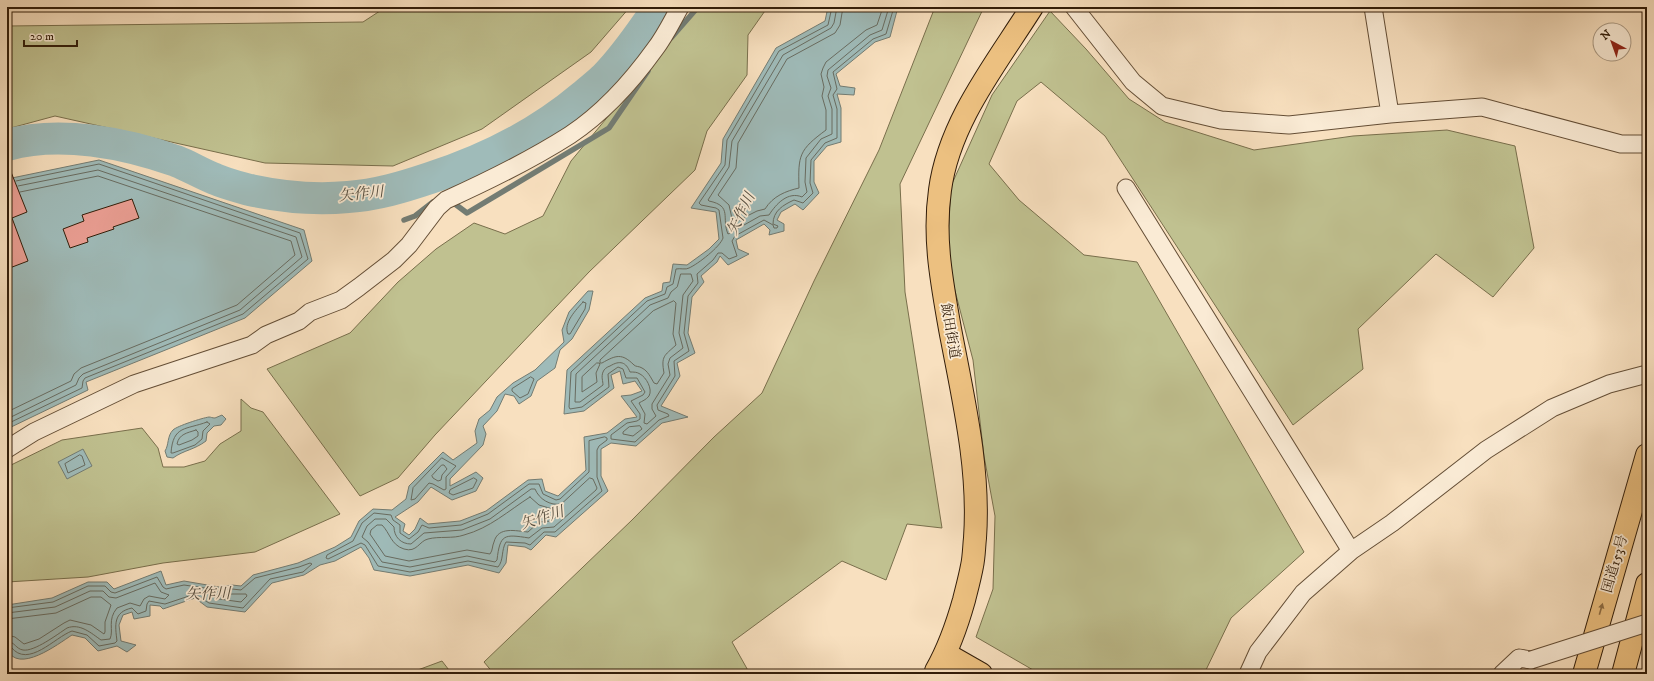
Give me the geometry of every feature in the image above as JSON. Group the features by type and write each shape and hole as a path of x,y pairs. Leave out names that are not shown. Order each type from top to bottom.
{"highway":[{"name":"飯田街道","path":"941,666 957,626 973,564 976,519 975,477 941,277 937,222 940,189 947,158 960,123 1032,7"},
{"name":"国道153号","path":"1584,674 1647,455"},
{"path":"1623,674 1647,584"},
{"path":"941,666 981,674"}],"street":[{"path":"7,449 34,432 134,384 252,345 266,335 299,321 310,312 341,300 394,260 424,227 437,208 446,200 525,161 570,134 594,116 615,96 656,48 680,7"},
{"path":"1074,7 1132,82 1162,106 1221,120 1289,125 1390,114 1482,107 1621,144 1647,144"},
{"path":"1373,7 1390,114"},
{"path":"1126,188 1352,551"},
{"path":"1248,674 1258,652 1303,593 1352,551 1392,523 1486,450 1552,408 1609,384 1641,375"},
{"path":"1502,674 1519,658 1531,660 1647,623"}],"green space":[{"path":"386,7 630,7 591,52 482,129 393,166 265,163 55,116 7,129 7,26 363,22"},
{"path":"699,7 767,8 748,35 747,75 707,131 695,170 589,272 435,435 398,478 360,496 267,369 350,333 398,282 436,249 474,223 505,234 543,216 571,161"},
{"path":"935,7 984,7 900,184 905,292 942,528 907,524 886,580 842,561 732,642 750,674 494,674 484,662 632,520 714,437 762,393 814,281 879,150"},
{"path":"1050,11 1086,49 1129,99 1165,122 1254,150 1353,136 1447,130 1515,146 1534,248 1493,297 1436,254 1358,329 1363,369 1293,425 1105,136 1041,82 1017,101 989,164 1019,200 1084,255 1137,262 1304,552 1231,618 1204,674 1040,674 976,637 993,589 995,516 984,456 973,360 947,260 951,186 992,95"},
{"path":"241,399 251,408 263,412 340,514 255,552 163,563 88,577 7,582 7,467 62,440 142,428 158,448 163,467 184,467 205,461 220,444 241,431"},
{"path":"442,661 452,674 407,674"}],"water":[{"path":"828,7 898,7 890,37 875,42 836,74 840,86 855,88 854,95 837,94 841,108 841,142 827,146 814,161 814,182 819,193 803,210 795,204 781,212 777,220 784,224 784,231 769,235 770,230 764,224 736,240 738,249 749,254 728,265 720,256 717,262 701,276 704,282 692,297 688,333 695,353 677,363 680,376 661,406 688,417 662,423 636,446 611,443 601,449 601,476 608,491 556,537 546,535 531,550 525,547 508,545 506,563 499,573 468,565 410,576 374,570 369,558 361,547 335,561 320,565 304,575 272,583 245,612 207,607 195,598 163,609 160,606 150,605 150,616 134,619 132,612 123,615 119,625 121,641 136,645 127,652 117,646 98,651 85,638 72,635 38,655 20,659 12,656 6,645 7,605 52,598 88,582 107,582 114,589 161,571 166,585 184,581 219,587 232,585 241,586 253,575 298,563 335,547 351,537 359,521 373,509 392,510 406,499 409,486 443,452 453,460 477,443 475,431 479,419 490,410 497,397 513,383 535,370 564,342 562,330 569,312 588,291 593,291 589,310 572,339 560,350 555,368 537,381 531,396 519,404 514,396 505,394 497,411 483,426 486,434 483,445 450,479 450,486 476,472 483,478 476,491 452,500 431,487 418,502 395,517 405,524 403,531 409,535 415,529 420,518 428,524 460,521 486,511 528,480 542,479 545,491 558,496 586,470 584,437 607,433 625,419 637,417 621,396 631,395 642,391 635,381 623,384 620,371 611,375 614,388 584,411 564,414 567,370 645,298 662,291 663,283 670,282 673,264 687,265 709,249 719,239 716,212 691,208 721,163 723,139 776,48 825,21"},
{"path":"99,160 304,230 312,261 245,318 86,382 88,390 7,429 7,179"},
{"path":"222,415 226,419 221,425 214,426 207,433 206,441 173,458 167,457 165,451 173,430 179,426 196,420 209,417 215,418"},
{"path":"83,449 92,466 67,479 58,462"}],"building":[{"path":"7,162 27,212 12,218 28,261 7,269"},
{"path":"132,199 139,218 113,227 114,229 87,238 88,242 70,248 63,229 84,221 82,215"}],"waterway":[{"name":"矢作川","path":"7,145 49,139 70,139 114,144 176,161 210,177 232,185 250,190 287,196 336,198 380,192 451,171 491,154 530,134 566,110 605,77 627,52 659,7"},
{"path":"671,38 698,7"},
{"path":"451,201 467,213 609,128 648,71"},
{"path":"404,220 415,216 433,202"}]}
